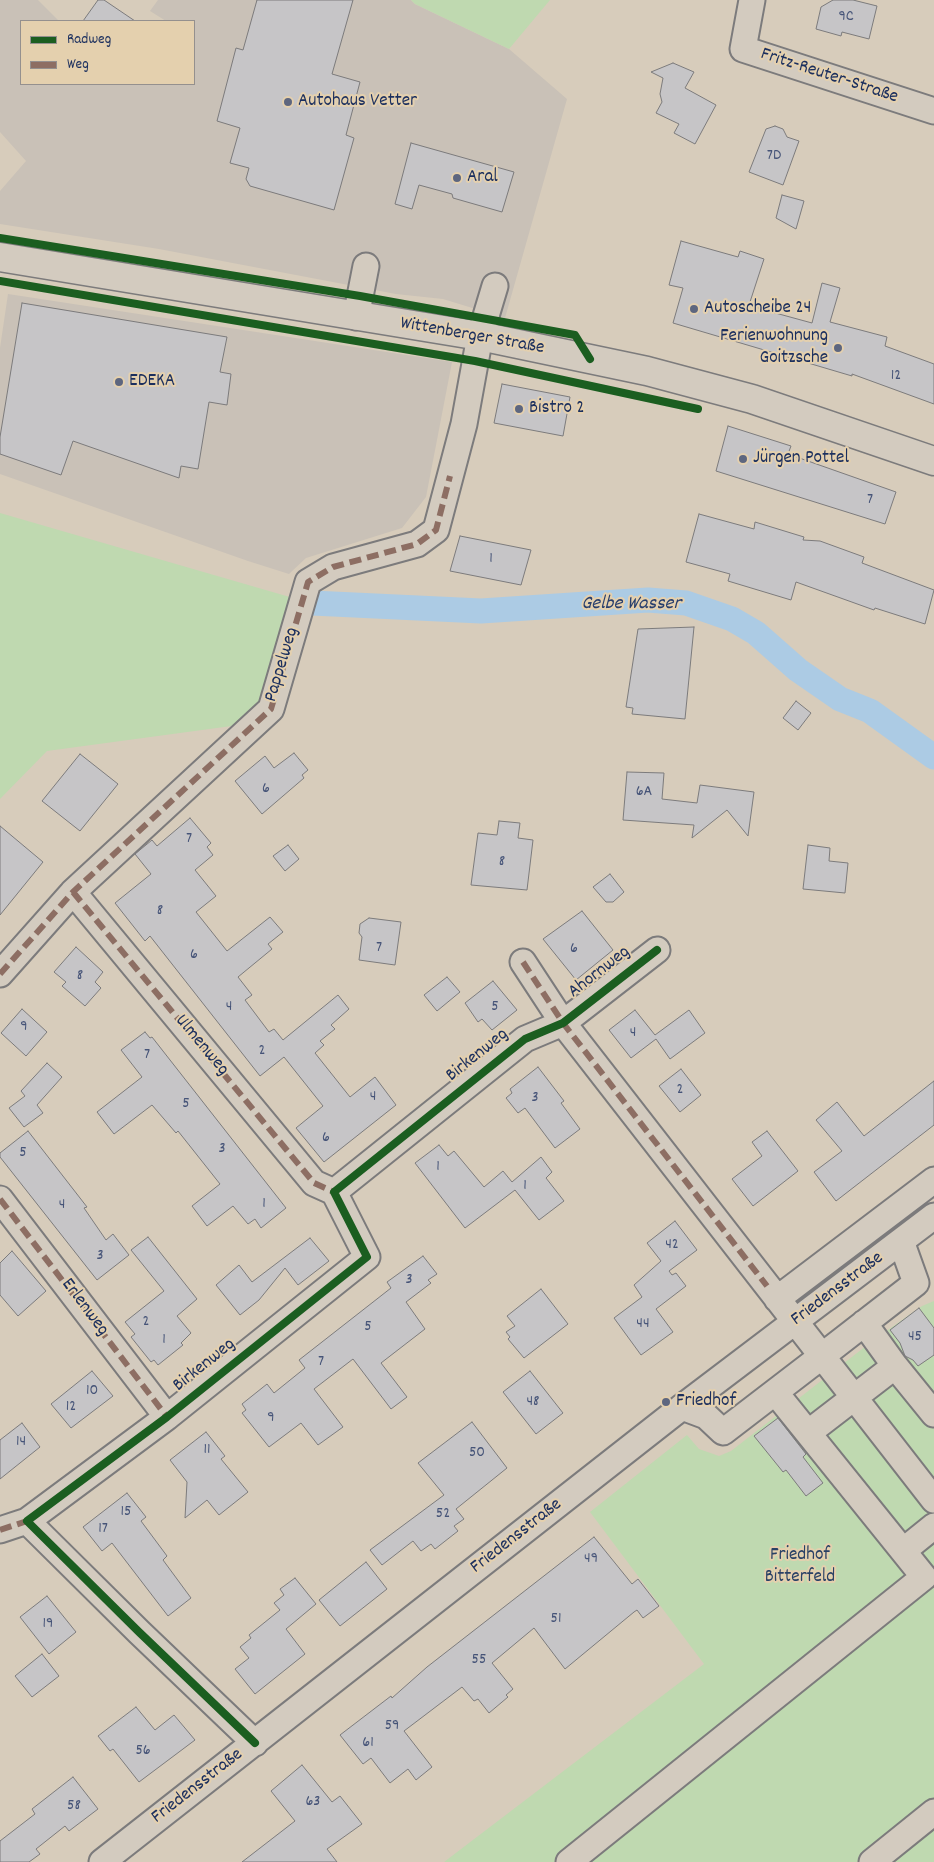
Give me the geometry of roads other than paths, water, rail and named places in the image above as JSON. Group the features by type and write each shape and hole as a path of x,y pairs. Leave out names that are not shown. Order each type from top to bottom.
{"main road":[{"name":"Wittenberger Straße","path":"0,257 480,336 647,371 744,397 934,461"}],"street":[{"name":"Fritz-Reuter-Straße","path":"752,0 743,49 934,112"},
{"path":"356,317 366,266"},
{"name":"Pappelweg","path":"0,974 74,892 271,708 308,582 333,567 417,544 436,530 464,424 480,336 495,286"},
{"name":"Ulmenweg","path":"74,892 314,1183 334,1192"},
{"name":"Ahornweg","path":"563,1022 657,950"},
{"name":"Ahornweg","path":"523,962 563,1022 934,1500"},
{"name":"Birkenweg","path":"0,1530 28,1521 167,1416 367,1256 334,1192 525,1039 563,1022"},
{"name":"Friedensstraße","path":"777,1299 934,1180"},
{"name":"Erlenweg","path":"0,1199 167,1416"},
{"name":"Friedensstraße","path":"102,1862 682,1407 934,1216"},
{"path":"682,1407 706,1416 723,1432 916,1283 901,1241"},
{"path":"864,1324 934,1414"},
{"path":"808,1434 895,1366"},
{"path":"569,1862 929,1583 775,1392"},
{"path":"28,1521 139,1632 255,1743"},
{"path":"903,1551 934,1526"},
{"path":"872,1862 934,1812"}],"waterway":[{"name":"Gelbe Wasser","path":"312,603 481,611 648,600 686,603 732,619 756,633 798,670 840,699 870,711 934,757"}],"place":[{"name":"Autohaus Vetter","path":"288,102"},
{"name":"Aral","path":"457,178"},
{"name":"Autoscheibe 24","path":"694,309"},
{"name":"Ferienwohnung Goitzsche","path":"838,348"},
{"name":"EDEKA","path":"119,382"},
{"name":"Bistro 2","path":"519,409"},
{"name":"Jürgen Pottel","path":"743,459"},
{"name":"Friedhof","path":"666,1402"}],"park label":[{"name":"Friedhof Bitterfeld","path":"800,1567"}]}
